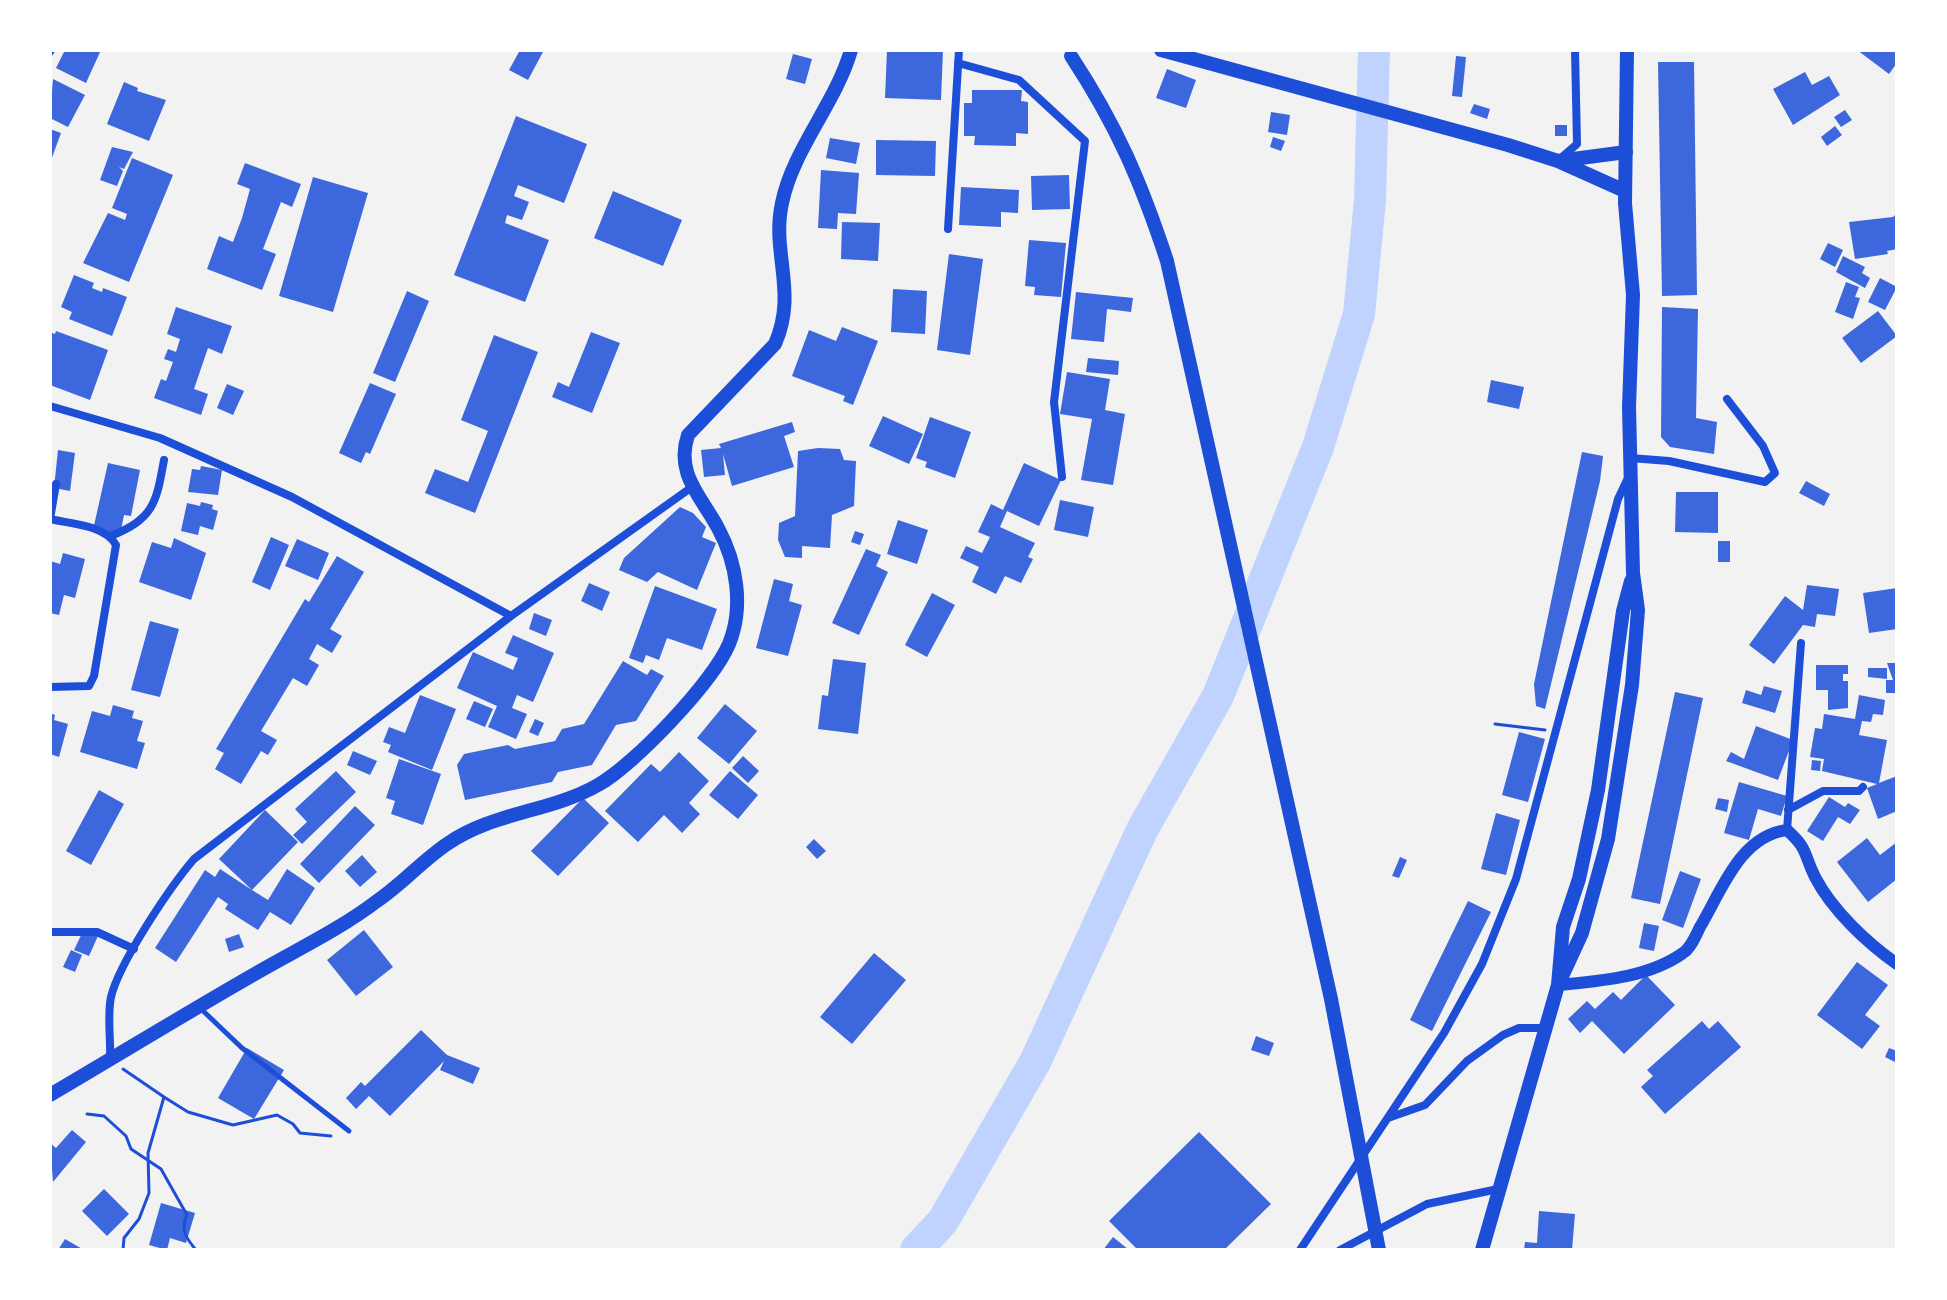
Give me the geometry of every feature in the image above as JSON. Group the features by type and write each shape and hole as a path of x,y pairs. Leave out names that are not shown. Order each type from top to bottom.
{"main road":[{"path":"50,1095 377,901 449,843 483,824 598,785 631,761 670,721 727,648 737,619 732,565 719,529 692,487 684,468 683,450 688,435 775,344 783,327 786,281 781,206 851,50"},
{"path":"1161,50 1508,145 1558,161 1625,191"},
{"path":"1194,50 1218,64"},
{"path":"1482,1250 1558,985 1563,927 1579,879 1598,790 1623,611 1633,573 1633,295 1625,191 1627,50"},
{"path":"1071,56 1114,123 1141,180 1167,261 1331,999 1379,1250"},
{"path":"1558,161 1626,152"}],"street":[{"path":"948,229 959,50"},
{"path":"1558,161 1577,144 1575,50"},
{"path":"958,63 1019,80 1085,141 1054,402 1062,477"},
{"path":"1300,1250 1444,1033 1482,964 1516,879 1618,499 1631,465 1669,461 1765,482 1775,473 1763,446 1727,399"},
{"path":"50,406 160,438 292,497 511,616"},
{"path":"56,484 50,519 111,536 138,525 151,512 164,460"},
{"path":"110,1059 111,997 134,949 174,882 194,859 511,616 692,487"},
{"path":"50,687 89,686 94,676 116,545 111,536"},
{"path":"1787,830 1801,643"},
{"path":"1788,810 1823,791 1859,791 1863,787"},
{"path":"1558,985 1602,981 1650,969 1686,952 1748,847 1766,833 1787,830 1805,846 1815,877 1841,912 1878,950 1897,964"},
{"path":"50,932 97,932 134,949"},
{"path":"1387,1118 1425,1105 1460,1066 1503,1035 1519,1028 1548,1028"},
{"path":"1340,1250 1427,1204 1498,1189"}],"lane":[{"path":"199,1006 242,1048 349,1131"}],"path":[{"path":"1495,724 1556,731"},
{"path":"110,1059 164,1097 200,1117 233,1125 277,1115 293,1124 300,1133 331,1136"},
{"path":"123,1250 124,1238 139,1219 149,1193 148,1159 164,1097"},
{"path":"87,1114 104,1116 126,1136 131,1149 161,1169 187,1215 183,1225 185,1238 196,1250"}],"building":[{"path":"65,50 101,50 86,83 56,68"},
{"path":"520,50 543,52 528,80 509,70"},
{"path":"887,50 943,50 941,100 885,98"},
{"path":"1857,50 1897,50 1897,63 1889,74"},
{"path":"793,54 812,59 805,84 786,79"},
{"path":"1456,56 1466,57 1462,97 1452,96"},
{"path":"1658,62 1694,62 1697,295 1662,296"},
{"path":"1167,69 1196,80 1186,108 1156,98"},
{"path":"1805,72 1812,85 1829,76 1840,95 1793,125 1773,89"},
{"path":"53,79 85,95 68,127 50,118"},
{"path":"124,82 138,88 137,91 166,100 149,141 107,124"},
{"path":"972,90 1022,90 1021,101 1028,102 1028,134 1016,133 1016,146 974,145 975,136 964,136 964,103 972,103"},
{"path":"1474,104 1490,109 1487,119 1470,113"},
{"path":"1845,110 1852,120 1841,127 1834,117"},
{"path":"1271,112 1290,115 1287,135 1268,132"},
{"path":"516,116 587,144 564,203 518,185 514,196 529,202 522,220 507,215 505,223 549,240 525,302 454,275"},
{"path":"1555,125 1567,125 1567,136 1555,136"},
{"path":"1835,126 1842,135 1827,146 1821,137"},
{"path":"50,129 61,133 50,163"},
{"path":"1273,137 1285,141 1281,151 1270,147"},
{"path":"830,138 860,143 856,164 826,158"},
{"path":"876,140 936,141 935,176 876,175"},
{"path":"112,147 133,152 124,169 119,167 123,171 117,186 100,180"},
{"path":"132,158 173,175 129,282 83,263 108,213 125,220 127,214 112,208"},
{"path":"245,163 301,184 292,207 281,202 263,249 276,254 262,290 207,269 219,236 233,242 242,218 250,189 237,184"},
{"path":"821,170 859,173 856,214 838,213 837,229 818,228"},
{"path":"1069,175 1070,209 1032,210 1031,176"},
{"path":"313,177 368,193 333,312 279,296"},
{"path":"961,187 1019,190 1018,213 1001,212 1001,227 959,225"},
{"path":"613,191 682,220 663,266 594,238"},
{"path":"1897,213 1897,249 1887,251 1888,254 1855,259 1849,222 1893,217"},
{"path":"842,222 880,223 878,261 841,259"},
{"path":"1029,240 1066,243 1061,297 1034,295 1035,287 1025,286"},
{"path":"1828,243 1843,250 1835,267 1820,259"},
{"path":"949,254 983,259 970,355 937,350"},
{"path":"1843,256 1865,267 1862,273 1870,278 1865,288 1836,272"},
{"path":"74,275 94,283 92,288 102,292 103,288 127,297 112,336 69,319 72,312 61,307"},
{"path":"1880,278 1897,287 1885,310 1868,302"},
{"path":"1846,282 1859,287 1855,297 1860,298 1853,319 1835,312"},
{"path":"893,289 927,291 925,334 891,332"},
{"path":"407,291 429,301 395,382 373,373"},
{"path":"1076,292 1133,298 1131,312 1107,309 1104,342 1071,339"},
{"path":"176,307 232,326 222,354 208,348 194,389 208,394 201,415 154,398 161,379 166,381 173,362 164,359 168,349 176,352 180,339 167,334"},
{"path":"1662,307 1698,309 1696,418 1717,422 1714,454 1670,447 1661,437"},
{"path":"1878,311 1897,336 1861,363 1842,338"},
{"path":"842,327 878,341 853,405 843,401 845,396 792,376 809,330 836,341"},
{"path":"56,331 108,350 90,400 50,385 50,332 55,334"},
{"path":"591,332 620,343 592,413 552,397 558,382 569,387"},
{"path":"494,335 538,352 475,513 425,493 435,469 468,482 488,431 461,420"},
{"path":"1088,358 1119,361 1118,375 1086,372"},
{"path":"1067,372 1110,379 1105,410 1125,414 1113,485 1081,480 1092,419 1060,414"},
{"path":"1491,380 1524,387 1519,409 1487,402"},
{"path":"370,383 396,394 370,454 366,452 361,463 339,453"},
{"path":"227,384 244,391 233,415 217,408"},
{"path":"883,416 923,434 909,464 869,446"},
{"path":"930,417 971,432 955,478 925,467 927,462 916,458"},
{"path":"792,422 795,432 784,436 794,467 732,486 723,454 725,475 704,477 701,450 721,448 719,444"},
{"path":"840,449 844,460 856,461 854,506 832,515 830,548 802,546 802,558 785,557 778,540 779,523 795,516 798,451"},
{"path":"58,450 75,453 70,491 54,488"},
{"path":"1582,452 1603,456 1600,481 1545,709 1536,706 1534,684"},
{"path":"108,463 140,470 131,516 124,515 120,535 93,530"},
{"path":"1024,463 1061,480 1039,526 1007,511 1000,527 1035,543 1028,557 1033,559 1021,583 1005,576 996,594 972,582 979,567 960,558 966,546 982,553 990,537 978,532 991,504 1003,510"},
{"path":"201,466 222,470 218,495 188,492 192,469 200,470"},
{"path":"1806,481 1830,494 1824,506 1799,493"},
{"path":"1676,492 1718,492 1718,533 1675,532"},
{"path":"1060,500 1094,507 1088,537 1054,530"},
{"path":"201,502 213,505 212,509 218,511 213,530 200,526 198,535 181,531 187,503 200,506"},
{"path":"680,507 693,513 706,527 702,537 716,543 697,590 658,572 647,582 619,570 624,558"},
{"path":"898,520 928,530 917,564 887,554"},
{"path":"855,531 864,534 860,545 851,542"},
{"path":"271,537 289,545 270,590 252,582"},
{"path":"174,538 206,553 191,600 139,582 152,542 171,548"},
{"path":"297,539 329,553 318,580 285,566"},
{"path":"1718,541 1730,541 1730,562 1718,562"},
{"path":"866,549 881,555 876,566 888,572 859,635 832,623"},
{"path":"63,553 85,559 75,598 64,595 59,615 50,613 50,561 60,564"},
{"path":"337,556 364,572 330,629 342,636 332,653 317,644 309,659 319,665 307,686 293,678 261,731 277,740 268,755 261,751 241,784 215,769 224,753 216,749 305,599 309,602"},
{"path":"774,579 793,584 789,601 802,605 788,656 756,648"},
{"path":"589,583 610,592 602,611 581,601"},
{"path":"1807,585 1839,589 1835,616 1817,614 1815,627 1803,625 1774,664 1749,645 1785,596 1803,610"},
{"path":"655,586 717,609 702,650 667,638 659,660 646,655 643,663 629,658"},
{"path":"1897,588 1897,629 1869,633 1863,593"},
{"path":"932,593 955,605 927,657 905,645"},
{"path":"534,613 552,620 546,636 529,629"},
{"path":"150,621 179,629 160,697 131,690"},
{"path":"513,635 554,653 533,702 517,695 512,708 527,714 516,739 488,727 497,706 457,688 473,652 513,670 518,658 505,653"},
{"path":"833,659 866,663 858,734 818,729 822,695 828,696"},
{"path":"623,661 647,675 651,669 664,676 636,721 616,725 592,765 558,772 552,782 465,800 457,765 464,754 508,745 515,749 555,741 562,729 584,724"},
{"path":"1887,663 1897,663 1897,693 1886,693 1886,680 1893,680"},
{"path":"1816,665 1848,665 1848,674 1843,674 1843,681 1848,681 1848,708 1828,710 1828,690 1816,690"},
{"path":"1868,668 1887,668 1887,679 1868,677"},
{"path":"1764,686 1782,691 1775,713 1742,703 1746,690 1761,695"},
{"path":"1675,692 1703,698 1660,904 1631,898"},
{"path":"420,695 456,709 432,770 388,752 391,745 383,742 389,727 405,733"},
{"path":"1859,695 1885,700 1883,715 1873,714 1871,722 1862,721 1859,735 1887,740 1879,783 1897,776 1897,811 1878,819 1867,788 1877,784 1822,771 1824,759 1810,757 1815,728 1822,729 1824,714 1855,719"},
{"path":"474,701 493,709 485,727 466,719"},
{"path":"725,704 757,731 729,764 697,738"},
{"path":"113,705 134,711 132,718 143,721 137,741 145,743 137,769 80,752 92,711 110,716"},
{"path":"50,713 55,715 54,720 68,724 59,757 50,754"},
{"path":"535,719 544,723 538,736 529,732"},
{"path":"1756,726 1793,740 1778,780 1726,761 1731,752 1744,759"},
{"path":"1519,732 1545,739 1528,802 1502,795"},
{"path":"353,751 377,761 370,775 347,765"},
{"path":"679,752 709,781 689,803 700,814 682,833 664,815 638,842 605,811 651,764 660,772"},
{"path":"743,756 759,771 748,783 732,768"},
{"path":"399,759 441,774 423,825 391,814 395,801 386,798"},
{"path":"1812,760 1821,761 1820,771 1811,770"},
{"path":"336,771 356,792 302,844 293,835 307,822 295,809"},
{"path":"730,771 758,795 738,819 709,795"},
{"path":"1739,782 1787,796 1781,816 1758,809 1749,840 1724,833"},
{"path":"99,790 124,804 91,865 66,851"},
{"path":"1829,797 1845,807 1848,803 1860,810 1850,824 1838,817 1823,841 1807,831"},
{"path":"583,798 609,823 558,876 531,851"},
{"path":"1718,798 1729,800 1727,812 1715,809"},
{"path":"355,806 375,825 319,883 300,864"},
{"path":"265,810 298,842 252,890 219,859"},
{"path":"1496,813 1520,820 1506,875 1481,869"},
{"path":"1867,838 1880,855 1897,842 1897,879 1868,902 1837,862"},
{"path":"814,839 826,851 817,859 806,847"},
{"path":"362,855 377,872 360,887 345,871"},
{"path":"1400,857 1407,860 1399,878 1392,876"},
{"path":"220,869 268,900 287,869 315,888 291,925 270,912 258,930 225,909 228,904 218,897 176,962 155,948 205,870 215,877"},
{"path":"1680,871 1701,879 1683,928 1662,920"},
{"path":"1468,901 1491,912 1432,1031 1410,1020"},
{"path":"1644,923 1659,926 1654,951 1639,948"},
{"path":"84,929 98,936 89,956 74,950"},
{"path":"364,930 393,967 356,996 327,960"},
{"path":"239,934 244,947 229,952 225,939"},
{"path":"71,950 82,955 75,972 63,967"},
{"path":"874,953 906,980 852,1044 820,1017"},
{"path":"1857,962 1888,985 1865,1015 1880,1026 1862,1049 1817,1015"},
{"path":"1646,975 1675,1005 1624,1054 1592,1021 1580,1033 1568,1019 1587,1001 1595,1009 1613,992 1621,1000"},
{"path":"1702,1021 1709,1029 1718,1021 1741,1047 1665,1114 1641,1087 1653,1076 1647,1070"},
{"path":"421,1030 447,1055 480,1068 473,1084 440,1070 444,1061 390,1116 369,1096 356,1109 346,1098 361,1082 365,1086"},
{"path":"1256,1036 1274,1043 1269,1056 1251,1050"},
{"path":"247,1048 284,1070 254,1119 218,1098"},
{"path":"1889,1048 1897,1051 1897,1063 1885,1057"},
{"path":"72,1130 86,1142 53,1182 50,1143 56,1148"},
{"path":"1199,1132 1271,1204 1224,1250 1138,1250 1109,1221"},
{"path":"104,1189 129,1214 107,1236 82,1211"},
{"path":"161,1203 195,1213 186,1243 170,1238 167,1250 149,1245"},
{"path":"1539,1211 1575,1214 1572,1250 1524,1250 1525,1242 1537,1243"},
{"path":"1113,1237 1129,1250 1103,1250"},
{"path":"65,1239 84,1250 58,1250"}],"waterway":[{"path":"916,1250 943,1221 1035,1062 1142,830 1218,696 1318,447 1359,314 1370,200 1374,50"}]}
